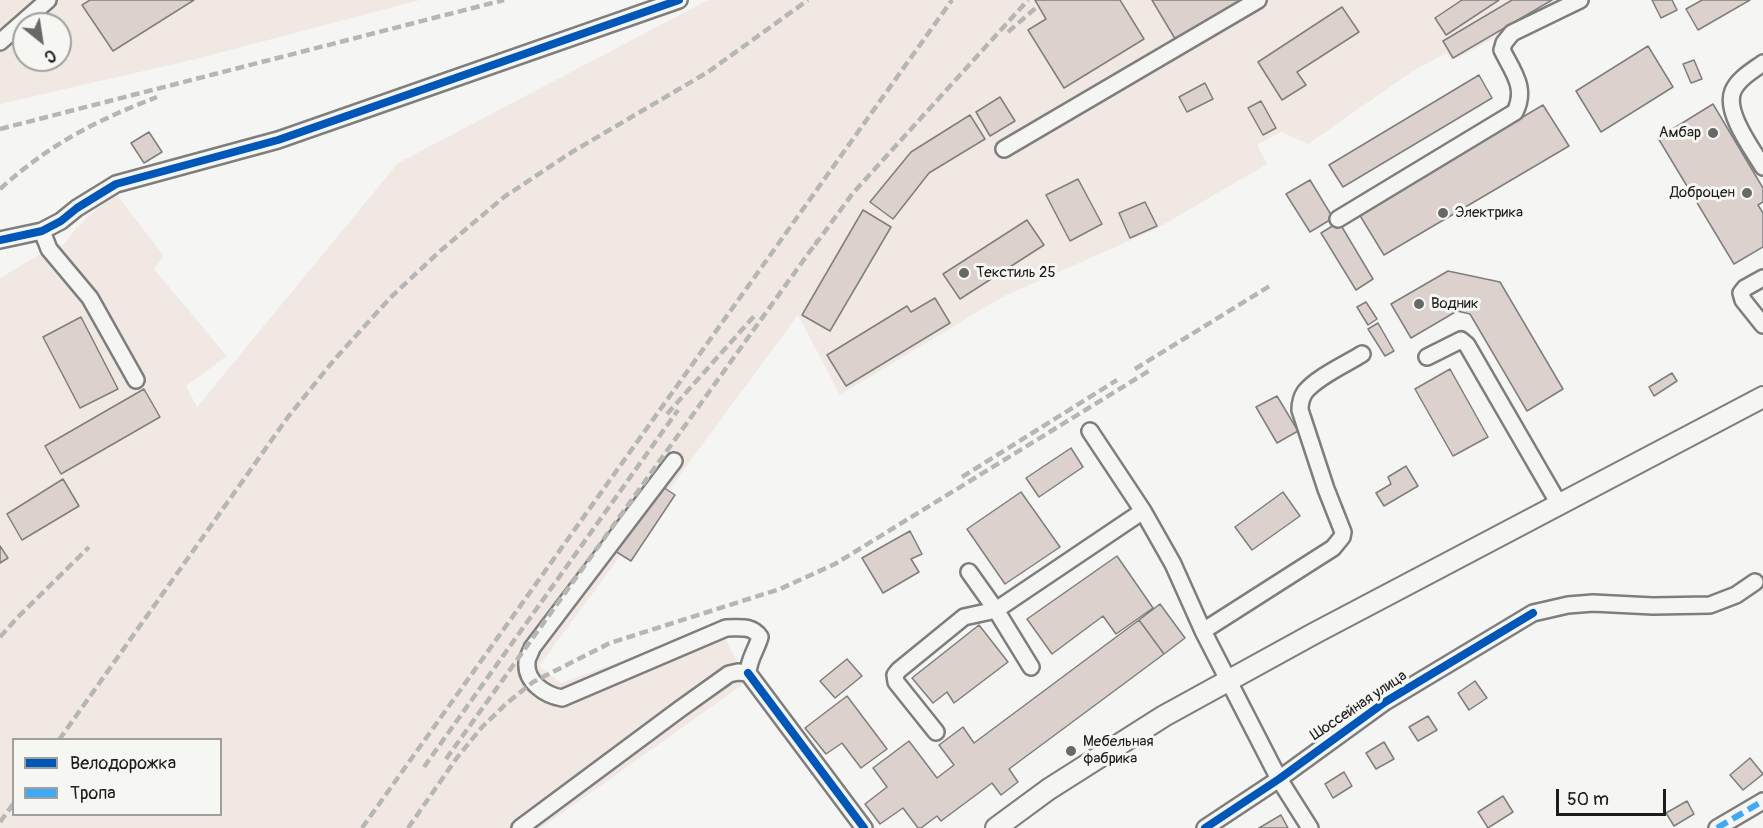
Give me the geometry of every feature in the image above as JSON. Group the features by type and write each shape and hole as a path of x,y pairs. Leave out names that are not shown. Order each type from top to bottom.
{"main road":[{"path":"996,828 1109,750 1227,680 1763,397"}],"street":[{"path":"0,42 48,0"},
{"path":"0,240 42,231 116,184 278,140 679,0"},
{"path":"1004,149 1258,0"},
{"path":"1338,219 1515,112 1521,100 1519,83 1502,50 1504,43 1512,33 1580,0"},
{"path":"1763,63 1741,79 1733,90 1731,98 1733,116 1763,167"},
{"path":"42,231 49,249 90,298 136,380"},
{"path":"1763,278 1745,288 1742,293 1743,300 1763,325"},
{"path":"1427,357 1461,340 1467,345 1559,504"},
{"path":"1203,632 1333,548 1342,537 1343,532 1300,410 1301,399 1306,391 1315,384 1362,354"},
{"path":"1089,430 1143,511 1173,564 1227,680 1279,778 1310,828"},
{"path":"674,461 532,648 527,662 528,674 540,690 549,696 562,698 726,628 755,630 760,637 758,646 749,659 748,673 864,828"},
{"path":"936,732 896,682 895,675 899,670 964,617 996,610 1143,511"},
{"path":"969,572 996,610 1031,667"},
{"name":"Шоссейная улица","path":"1205,828 1385,702 1533,613 1568,605 1593,603 1710,605 1736,595 1755,582"},
{"path":"520,828 729,674 748,673"},
{"path":"1717,828 1763,801"}],"shaded area":[{"path":"0,0 420,0 196,59 0,104"},
{"path":"708,0 1564,0 1452,61 1446,53 1413,71 1308,144 1281,132 1257,145 1267,164 1156,229 1002,297 840,395 798,315 539,666 561,683 718,626 748,681 541,828 0,828 0,278 49,249 64,244 77,227 100,206 117,195 164,256 154,269 227,356 186,386 197,407 398,163"}],"building":[{"path":"90,0 194,0 113,51 82,5"},
{"path":"1035,0 1120,0 1144,39 1064,88 1028,30 1046,19"},
{"path":"1152,0 1250,0 1177,42"},
{"path":"1462,0 1499,0 1446,35 1435,18"},
{"path":"1512,0 1552,0 1453,58 1443,41"},
{"path":"1652,0 1672,0 1677,10 1661,18"},
{"path":"1702,0 1750,0 1698,30 1686,9"},
{"path":"1342,7 1359,32 1297,72 1306,85 1282,100 1258,62"},
{"path":"1648,46 1673,87 1601,132 1576,91"},
{"path":"1694,60 1702,79 1691,83 1683,64"},
{"path":"1479,75 1492,98 1343,187 1329,165"},
{"path":"1205,83 1213,99 1187,112 1179,97"},
{"path":"1000,97 1015,121 990,136 976,112"},
{"path":"1261,101 1276,128 1263,135 1248,108"},
{"path":"1713,104 1763,188 1763,202 1758,205 1763,213 1763,247 1734,264 1658,138"},
{"path":"1543,105 1569,146 1384,255 1359,214"},
{"path":"970,115 985,139 929,173 893,219 870,202 911,152"},
{"path":"149,132 162,152 144,163 131,143"},
{"path":"1078,179 1102,224 1070,241 1046,195"},
{"path":"1310,180 1333,218 1310,232 1286,194"},
{"path":"1145,202 1157,226 1130,238 1119,213"},
{"path":"863,210 891,227 830,331 802,315"},
{"path":"1027,220 1044,245 960,299 943,274"},
{"path":"1339,222 1373,279 1356,290 1321,233"},
{"path":"1448,271 1500,282 1563,389 1527,411 1470,314 1457,311 1411,338 1391,304"},
{"path":"935,298 950,323 846,386 827,355 907,306 911,312"},
{"path":"1366,302 1377,319 1368,325 1357,307"},
{"path":"81,317 118,389 80,408 43,337"},
{"path":"1378,323 1394,351 1385,356 1368,329"},
{"path":"1450,369 1488,437 1453,456 1415,389"},
{"path":"1672,373 1677,381 1654,396 1649,387"},
{"path":"144,389 160,417 61,474 45,446"},
{"path":"1277,396 1298,431 1277,443 1256,407"},
{"path":"1071,448 1083,467 1039,497 1026,478"},
{"path":"1406,466 1418,486 1384,506 1376,493 1391,484 1388,477"},
{"path":"63,479 79,506 22,540 7,514"},
{"path":"660,485 675,495 631,561 615,551"},
{"path":"1021,492 1060,547 1005,584 967,529"},
{"path":"1283,492 1300,516 1252,550 1235,527"},
{"path":"910,531 922,554 911,559 919,572 883,593 862,558"},
{"path":"0,546 8,558 0,563"},
{"path":"1117,556 1153,608 1116,634 1103,616 1052,654 1027,619"},
{"path":"1160,604 1185,638 1164,654 1139,620"},
{"path":"1139,620 1164,654 1009,769 1018,782 1001,795 992,783 941,821 937,816 921,828 918,828 903,808 880,824 865,804 887,787 873,768 909,741 937,778 954,765 939,745 963,727 974,743"},
{"path":"979,625 1008,662 954,703 947,692 933,703 912,678"},
{"path":"847,659 862,676 835,698 820,681"},
{"path":"1475,681 1487,698 1469,710 1458,693"},
{"path":"847,696 887,749 861,768 842,743 826,754 805,728"},
{"path":"1428,716 1437,730 1418,741 1409,727"},
{"path":"1384,742 1394,759 1376,769 1366,753"},
{"path":"1750,758 1763,774 1743,790 1730,775"},
{"path":"1344,772 1352,786 1333,798 1325,784"},
{"path":"1503,796 1513,812 1488,828 1478,812"},
{"path":"1687,801 1694,814 1674,826 1666,813"},
{"path":"1281,815 1288,828 1259,828"}],"railway":[{"path":"0,129 504,0"},
{"path":"60,738 288,417 334,360 391,297 439,252 504,197 572,152 708,72 808,0"},
{"path":"362,828 952,0"},
{"path":"815,245 853,193 1028,0"},
{"path":"1008,32 1038,6"},
{"path":"0,189 55,146 113,115 157,97"},
{"path":"446,759 818,240"},
{"path":"1135,369 1273,284"},
{"path":"667,414 756,314"},
{"path":"408,828 456,759 482,727 533,682 610,643 780,589 835,564 1152,369"},
{"path":"962,477 1117,380"},
{"path":"424,767 678,410"},
{"path":"0,637 89,547"},
{"path":"0,822 12,806"}],"marked path":[{"path":"1717,828 1763,801"}],"cycle path":[{"path":"0,240 42,231 116,184 278,140 679,0"},
{"path":"1205,828 1279,779 1385,702 1533,613"},
{"path":"748,673 864,828"}],"place":[{"name":"Амбар","path":"1713,133"},
{"name":"Доброцен","path":"1747,193"},
{"name":"Электрика","path":"1443,213"},
{"name":"Текстиль 25","path":"964,273"},
{"name":"Водник","path":"1419,304"},
{"name":"Мебельная фабрика","path":"1071,751"}]}
